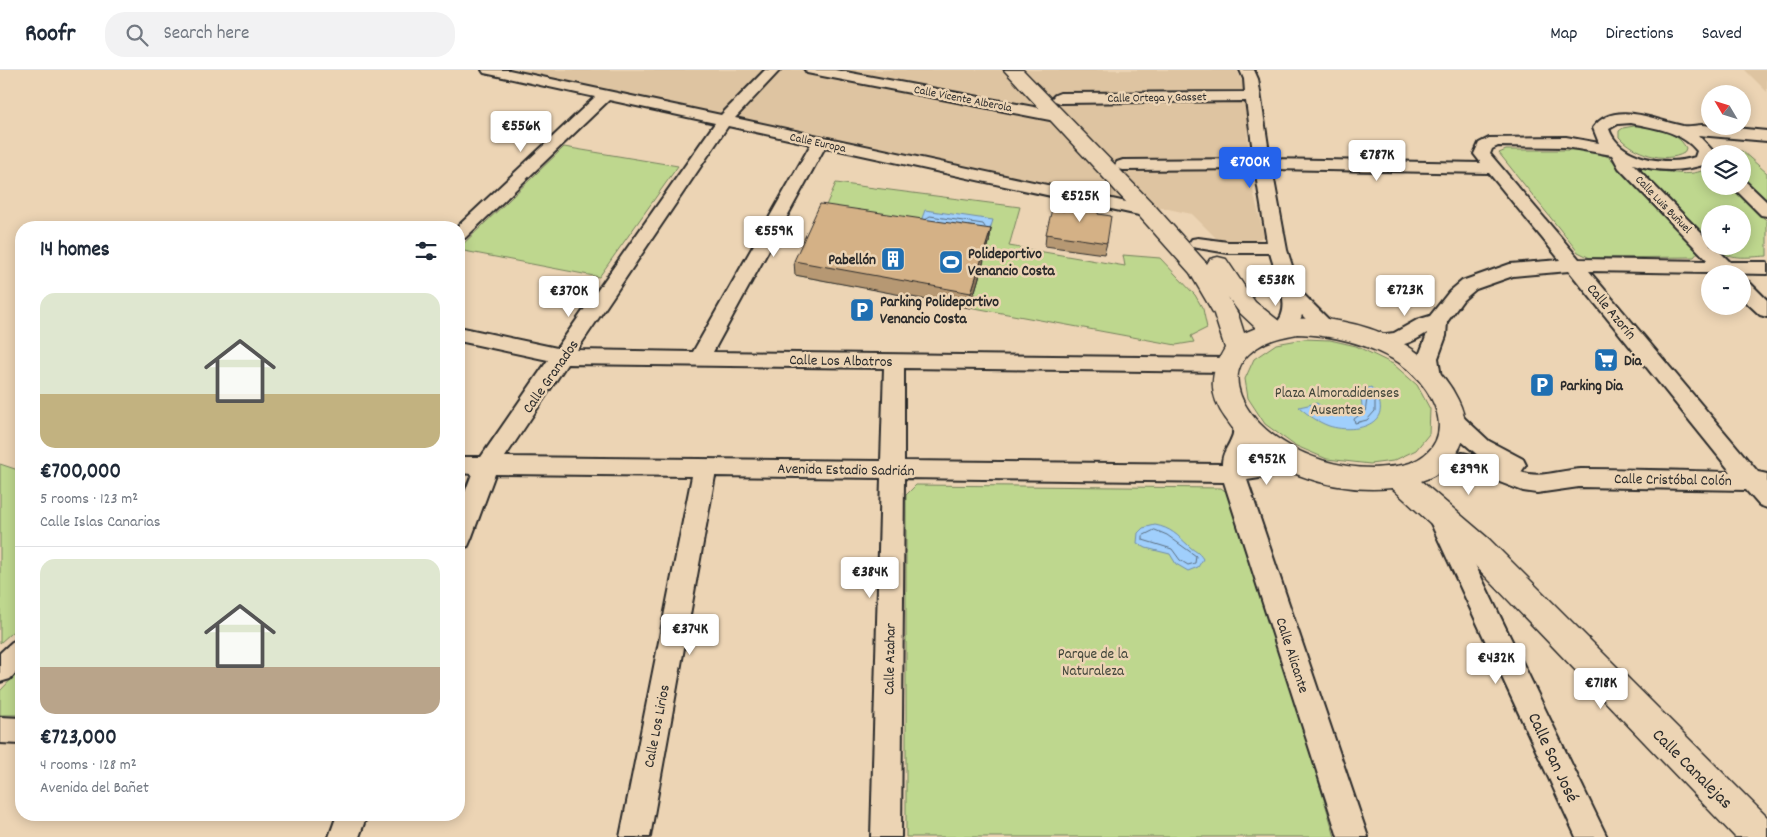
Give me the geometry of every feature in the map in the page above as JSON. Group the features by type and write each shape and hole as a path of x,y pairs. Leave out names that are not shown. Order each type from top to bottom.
{"main road":[{"path":"1013,70 1123,165 1213,258 1247,307 1278,328"},
{"path":"1033,70 1057,107 1209,284 1226,314 1232,357"},
{"path":"1324,326 1360,334 1377,341 1416,363 1431,377 1446,399 1453,421 1451,440 1421,468 1364,479 1328,474 1293,461 1265,444 1243,424 1232,408 1226,393 1224,379 1232,357 1253,336 1278,328 1324,326"},
{"name":"Calle Canalejas","path":"1421,468 1438,514 1478,548 1761,837"},
{"name":"Calle Canalejas","path":"1421,468 1478,548"}],"street":[{"name":"Calle Europa","path":"489,70 1148,212"},
{"name":"Calle Granados","path":"465,523 487,465 564,357 724,121 773,70"},
{"name":"Calle Vicente Alberola","path":"812,70 1057,107"},
{"path":"1247,70 1251,79 1261,164 1277,247 1292,294 1292,317 1278,328"},
{"path":"465,228 606,95"},
{"name":"Calle Ortega y Gasset","path":"1057,107 1253,96"},
{"path":"1620,152 1607,143 1601,135 1601,128 1606,122 1632,118 1648,120 1682,131 1697,141 1701,149"},
{"path":"1682,131 1710,131 1767,136"},
{"path":"1566,142 1601,135"},
{"name":"Calle Azorín","path":"1566,142 1495,141 1484,146 1482,154 1574,265 1760,481 1767,499"},
{"path":"699,359 820,142"},
{"path":"1566,142 1620,152 1652,164 1669,167 1695,164 1701,161"},
{"path":"1751,146 1767,146"},
{"name":"Calle Luis Buñuel","path":"1620,152 1626,165 1722,265"},
{"path":"1123,165 1261,164 1493,168"},
{"path":"1750,195 1767,211"},
{"path":"1198,243 1218,248 1277,247"},
{"path":"1377,341 1396,340 1411,334 1424,325 1437,321 1456,296 1469,285 1510,270 1574,265 1701,270"},
{"path":"1751,269 1767,268"},
{"path":"1292,294 1324,326"},
{"path":"1751,295 1767,311"},
{"path":"1431,377 1427,365 1427,354 1439,332 1437,321"},
{"name":"Calle Los Albatros","path":"465,335 564,357 894,361 1232,357"},
{"name":"Calle Azahar","path":"886,837 894,361"},
{"name":"Calle Cristóbal Colón","path":"1453,421 1474,444 1495,458 1518,466 1579,478"},
{"path":"1233,473 1233,454 1244,437 1243,424"},
{"name":"Avenida Estadio Sadrián","path":"465,465 1233,473 1272,467 1293,461"},
{"name":"Calle Cristóbal Colón","path":"1421,468 1481,466 1523,482 1537,484 1579,478 1760,481"},
{"name":"Calle Los Lirios","path":"635,837 705,467"},
{"name":"Calle Alicante","path":"1233,473 1353,837"},
{"name":"Calle San José","path":"1438,514 1592,837"},
{"path":"0,670 15,656"},
{"path":"0,730 15,731"},
{"path":"344,837 350,821"}],"shaded area":[{"path":"504,70 1237,70 1246,91 1249,174 1264,236 1252,243 1221,243 1192,214"},
{"path":"1745,70 1767,70 1767,92"}],"green space":[{"path":"1634,126 1648,127 1670,133 1682,142 1686,148 1684,153 1676,156 1659,157 1632,148 1619,137 1619,131 1623,128"},
{"path":"564,147 678,166 599,277 465,251 465,242"},
{"path":"1506,150 1588,150 1609,157 1699,251 1694,257 1590,258 1578,252 1499,153"},
{"path":"1751,159 1767,173 1767,202 1751,187"},
{"path":"1635,166 1680,173 1701,171 1701,195 1740,195 1751,205 1701,205 1701,235"},
{"name":"Polideportivo Venancio Costa","path":"836,183 1020,207 1009,246 1125,266 1123,255 1160,258 1195,295 1203,309 1207,328 1191,336 1194,342 1176,345 795,275"},
{"path":"1751,205 1767,221 1767,256 1728,255 1751,255"},
{"name":"Plaza Almoradidenses Ausentes","path":"1304,339 1330,340 1356,346 1393,364 1417,385 1430,409 1429,434 1416,450 1393,461 1370,464 1327,459 1294,445 1265,424 1248,398 1245,379 1254,359 1276,344"},
{"path":"0,464 15,469 15,629 0,643"},
{"name":"Parque de la Naturaleza","path":"916,485 1221,488 1235,498 1335,837 906,837 906,495"},
{"path":"15,675 15,715 0,715 0,691"}],"water":[{"path":"925,210 993,220 987,239 918,229"},
{"path":"1371,387 1378,399 1380,409 1378,417 1362,427 1352,429 1329,426 1313,418 1299,407 1317,403 1334,413 1341,415 1353,414 1362,406 1361,397 1357,392"},
{"path":"1155,525 1174,532 1200,554 1203,559 1198,567 1188,571 1176,564 1170,554 1146,548 1137,543 1138,533 1143,528"}],"building":[{"path":"1066,202 1099,206 1098,214 1111,216 1107,243 1046,234 1052,209 1064,211"},
{"name":"Pabellón","path":"820,204 991,229 971,293 794,261"}],"place":[{"name":"Pabellón","path":"893,259"},
{"name":"Polideportivo Venancio Costa","path":"951,262"},
{"name":"Parking Polideportivo Venancio Costa","path":"862,310"},
{"name":"Dia","path":"1606,360"},
{"name":"Parking Dia","path":"1542,385"}]}
